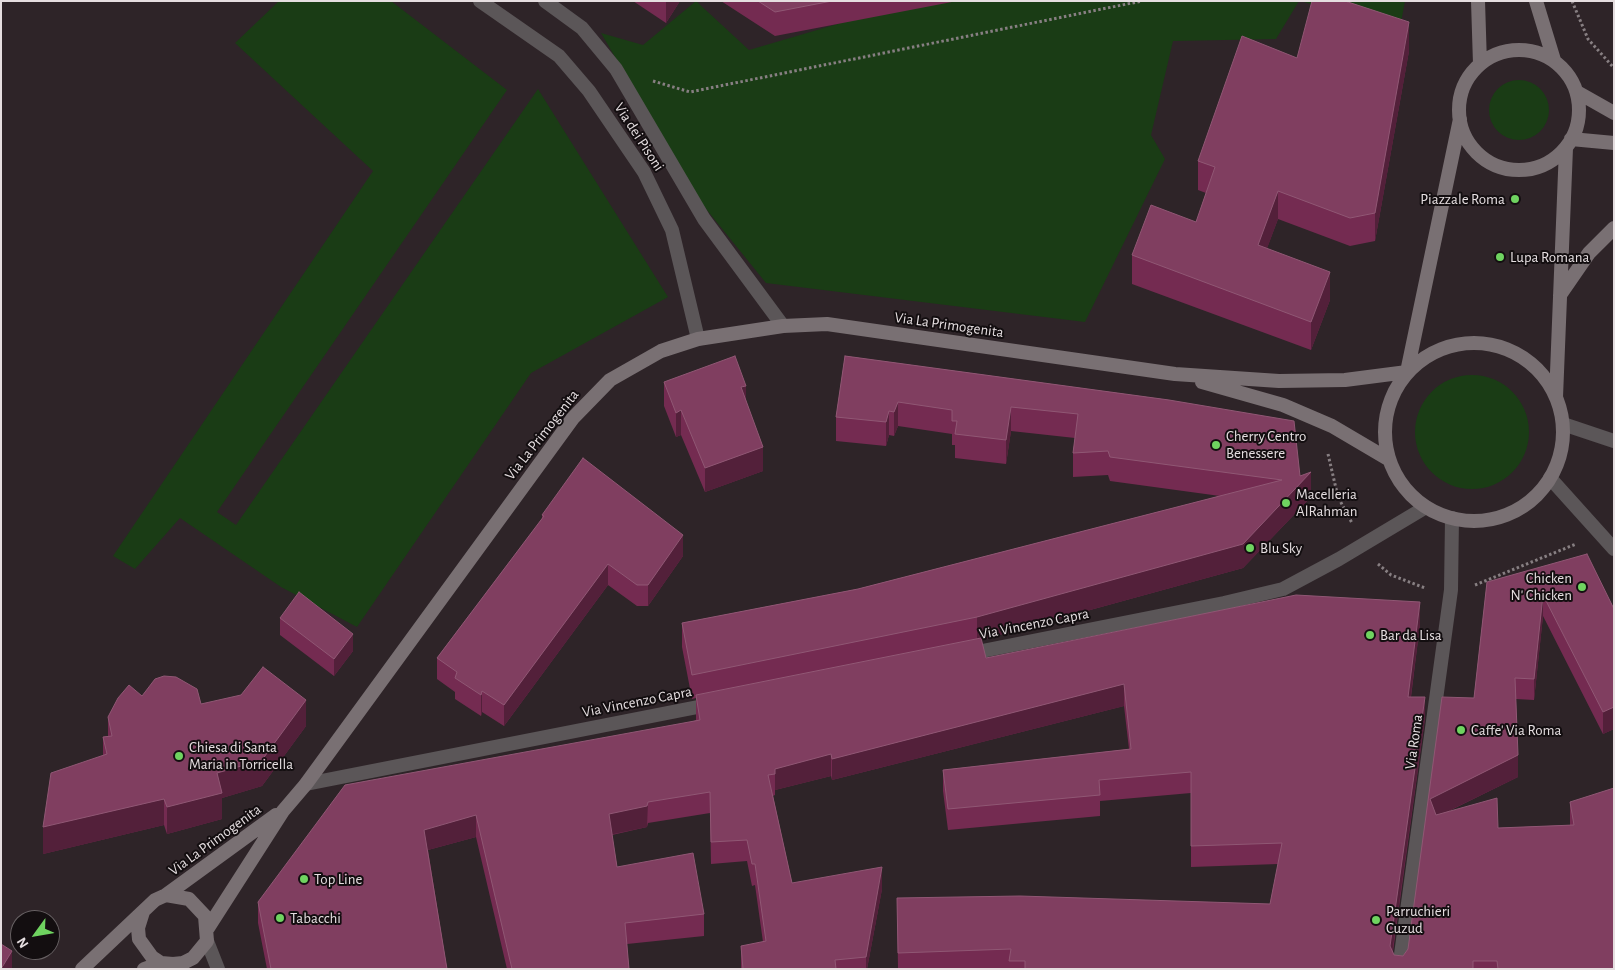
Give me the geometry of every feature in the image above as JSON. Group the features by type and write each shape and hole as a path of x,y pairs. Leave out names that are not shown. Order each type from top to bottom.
{"main road":[{"path":"1478,1 1480,64"},
{"path":"1536,1 1554,60"},
{"path":"1407,372 1460,119 1460,98 1467,80 1480,64 1496,54 1516,49 1536,52 1554,60 1568,74 1577,92 1579,112 1576,131 1568,144 1551,161 1533,168 1513,170 1494,164 1478,153 1466,138 1460,119"},
{"path":"1577,92 1614,112"},
{"path":"1568,144 1614,143"},
{"path":"1556,397 1540,371 1516,353 1488,343 1458,343 1430,353 1407,372 1390,398 1384,428 1388,459 1403,486 1426,507 1452,518 1480,521 1508,514 1532,500 1550,478 1561,452 1563,424 1556,397 1568,144"},
{"path":"1560,295 1589,253 1614,228"},
{"name":"Via La Primogenita","path":"144,969 183,963 193,958 283,811 306,784 573,418 610,380 661,350 698,338 783,326 827,324 1175,374 1278,381 1345,380 1407,372"},
{"name":"Via La Primogenita","path":"1175,374 1283,405 1332,426 1388,459"},
{"name":"Via La Primogenita","path":"82,969 155,900 166,896 283,811"},
{"name":"Via La Primogenita","path":"166,896 189,899 205,916 207,934"},
{"path":"146,908 138,928 139,940 144,949 170,965"}],"street":[{"name":"Via dei Pisoni","path":"480,1 559,56 589,91 644,172 672,230 698,338"},
{"name":"Via dei Pisoni","path":"545,1 582,28 616,70 704,218 783,326"},
{"path":"1563,424 1614,441"},
{"path":"1550,478 1614,549"},
{"name":"Via Vincenzo Capra","path":"951,657 1215,605 1283,589 1339,559 1426,507"},
{"name":"Via Roma","path":"1399,969 1451,590 1452,518"},
{"name":"Via Vincenzo Capra","path":"306,784 726,701"},
{"path":"207,934 218,969"}],"path":[{"path":"616,70 690,92 1142,1"},
{"path":"1572,1 1588,39 1614,68"},
{"path":"1332,426 1328,455 1332,480 1338,498 1355,530"},
{"path":"1472,586 1576,544"},
{"path":"1376,562 1391,575 1426,588"}],"green space":[{"path":"279,1 391,1 507,90 217,512 236,525 538,89 668,297 531,373 357,627 281,587 180,518 135,569 113,556 373,171 235,43"},
{"path":"696,1 749,50 916,1 1299,1 1276,39 1173,41 1151,135 1165,159 1085,322 766,283 698,199 601,33 643,45"},
{"path":"1301,1 1405,1 1399,33"},
{"path":"1519,80 1536,85 1544,93 1549,110 1544,127 1536,135 1519,140 1502,135 1494,127 1489,110 1494,93 1502,85"},
{"path":"1472,375 1494,379 1512,392 1525,410 1529,432 1525,454 1512,472 1494,485 1472,489 1450,485 1432,472 1419,454 1415,432 1419,410 1432,392 1450,379"}],"building":[{"path":"758,1 832,1 775,12"},
{"path":"1312,1 1345,1 1409,22 1375,213 1350,218 1278,191 1258,245 1330,272 1311,322 1132,255 1151,205 1196,222 1215,167 1198,161 1242,36 1297,58"},
{"path":"735,356 746,386 741,387 763,447 705,468 681,410 676,413 664,382"},
{"path":"845,356 1169,400 1294,421 1300,476 1311,472 1243,544 977,617 692,675 682,623 858,589 1282,480 1110,457 1108,451 1073,453 1078,414 1011,407 1006,440 955,434 957,421 952,421 952,410 898,402 894,412 889,411 886,422 836,417"},
{"path":"583,458 683,535 648,585 637,585 608,564 504,705 482,691 481,695 455,678 457,672 437,658 544,516 542,515"},
{"path":"1587,554 1614,609 1614,707 1603,712 1543,595 1534,679 1515,678 1518,755 1430,799 1436,815 1497,798 1498,828 1574,825 1570,802 1614,788 1614,969 1498,969 1497,961 1473,961 1473,969 1025,969 1025,961 1009,961 1011,949 898,953 897,898 1020,896 1270,904 1282,843 1191,846 1191,772 1099,780 1100,795 948,809 943,770 1131,749 1124,684 832,759 831,754 775,769 775,774 768,775 792,883 882,867 866,957 835,960 836,969 743,969 741,946 766,941 755,864 752,864 747,840 711,842 710,792 648,802 647,806 609,814 617,867 693,853 704,914 625,923 629,969 512,969 476,815 424,830 447,969 271,969 258,902 345,785 700,720 696,695 981,638 986,658 1296,595 1420,602 1408,697 1425,697 1390,946 1394,955 1403,956 1408,949 1442,697 1474,698 1487,582"},
{"path":"299,592 353,634 334,659 280,618"},
{"path":"263,667 306,700 262,760 217,773 222,793 167,807 164,799 43,827 51,773 107,754 103,737 112,736 108,717 118,698 129,685 142,696 155,679 164,676 176,677 197,689 201,704 241,695"},
{"path":"1,944 10,950 10,954 1,969"}],"place":[{"name":"Piazzale Roma","path":"1515,199"},
{"name":"Lupa Romana","path":"1500,257"},
{"name":"Cherry Centro Benessere","path":"1216,445"},
{"name":"Macelleria AlRahman","path":"1286,503"},
{"name":"Blu Sky","path":"1250,548"},
{"name":"Chicken N' Chicken","path":"1582,587"},
{"name":"Bar da Lisa","path":"1370,635"},
{"name":"Caffe' Via Roma","path":"1461,730"},
{"name":"Chiesa di Santa Maria in Torricella","path":"179,756"},
{"name":"Top Line","path":"304,879"},
{"name":"Tabacchi","path":"280,918"},
{"name":"Parruchieri Cuzud","path":"1376,920"}]}
